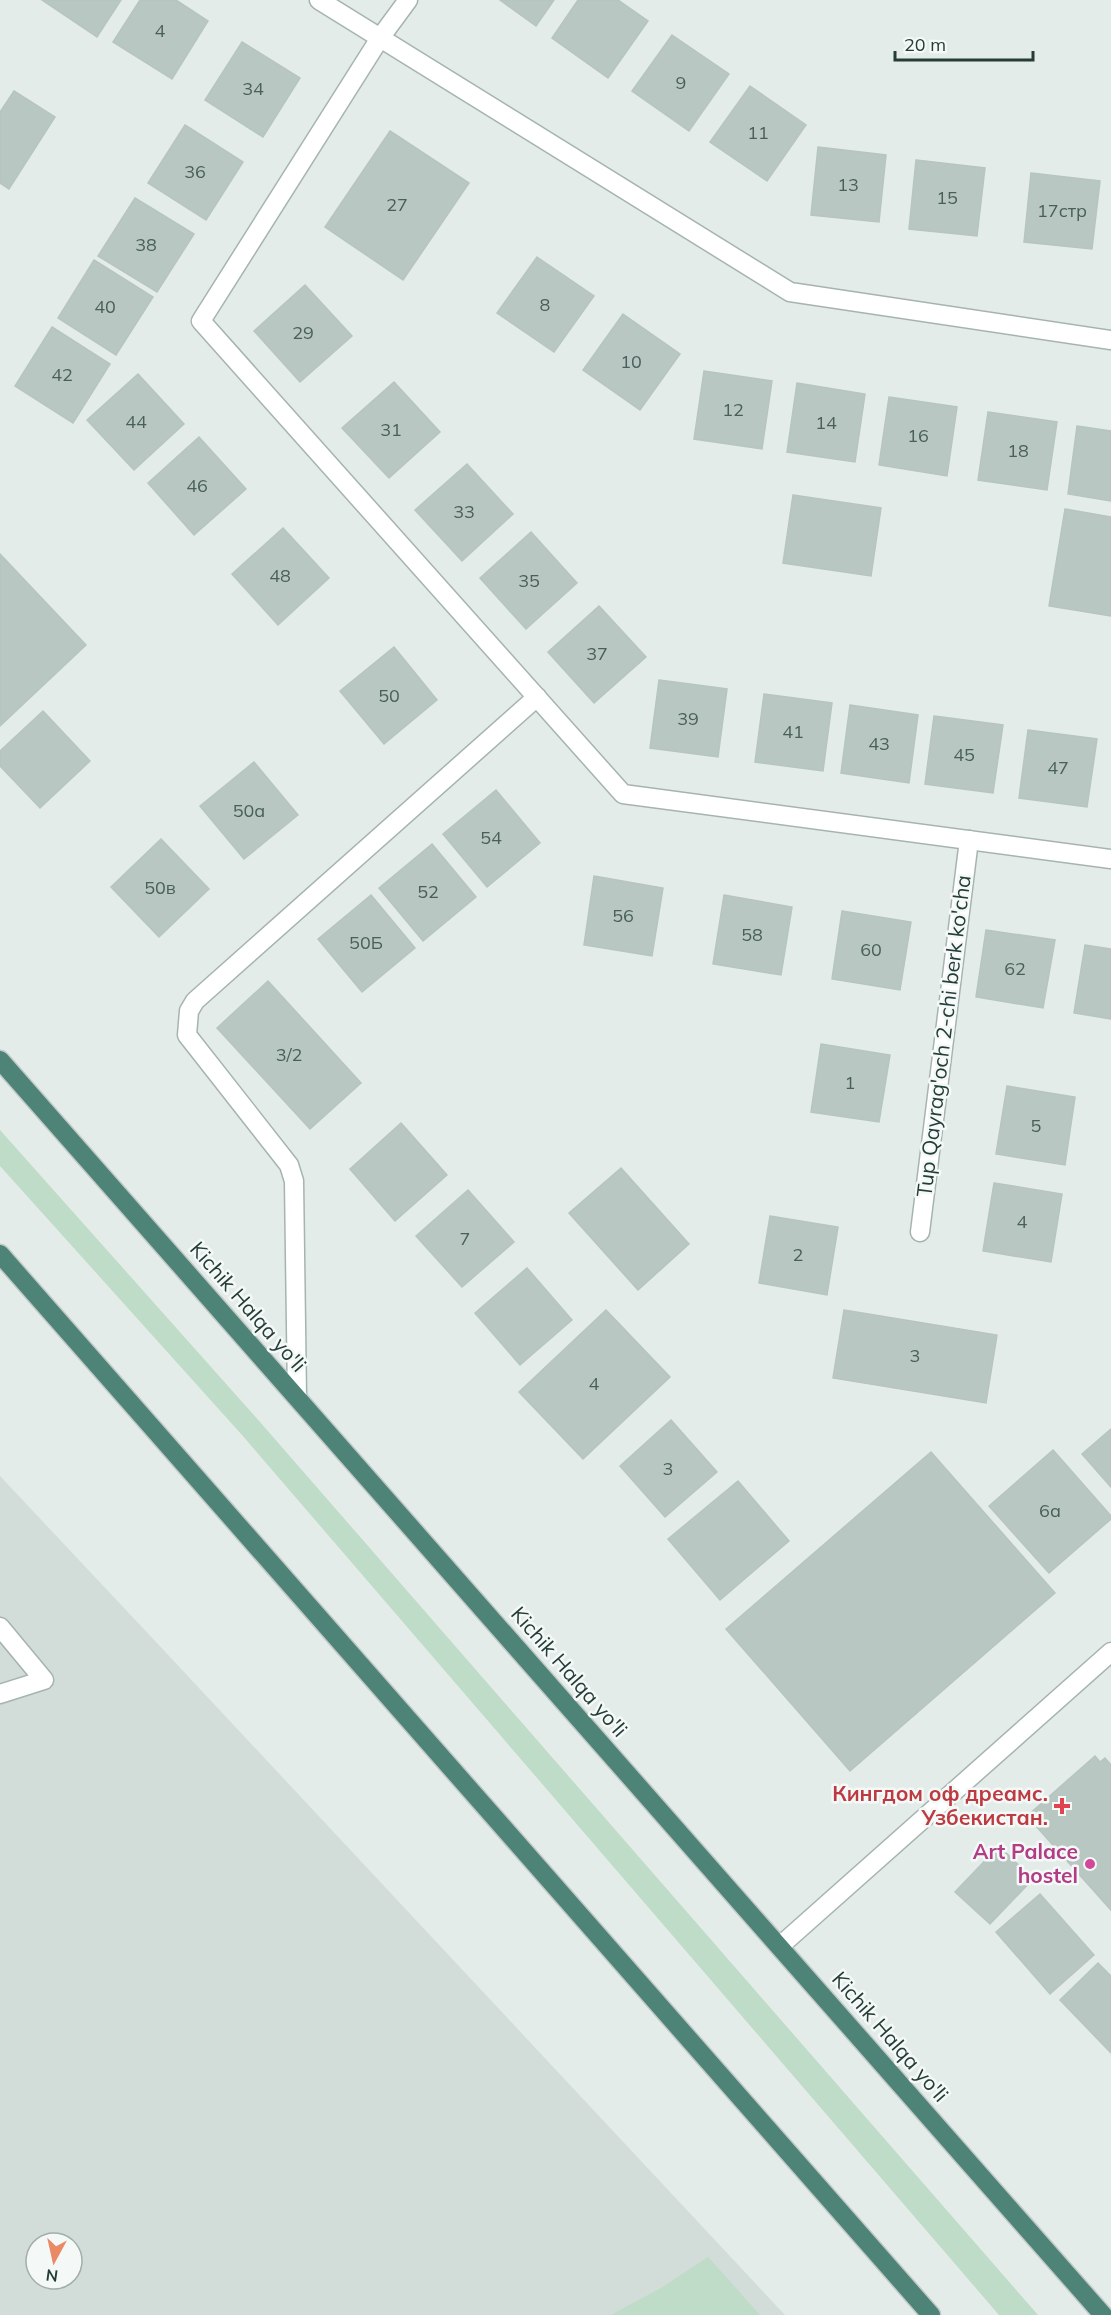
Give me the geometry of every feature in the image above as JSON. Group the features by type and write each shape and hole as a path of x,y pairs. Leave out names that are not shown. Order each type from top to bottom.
{"highway":[{"name":"Kichik Halqa yo'li","path":"0,1060 1104,2315"},
{"path":"0,1254 923,2311"}],"street":[{"path":"319,0 790,292 1111,340"},
{"path":"408,0 380,38 201,321 623,794 1111,859"},
{"path":"297,1397 294,1181 289,1166 187,1035 189,1011 195,1001 537,697"},
{"name":"Tup Qayrag'och 2-chi berk ko'cha","path":"920,1232 969,840"},
{"path":"0,1627 44,1680 0,1694"},
{"path":"780,1946 1111,1652"}],"shaded area":[{"path":"0,1476 156,1642 785,2315 0,2315"}],"green space":[{"path":"0,1130 260,1422 1038,2315 999,2315 242,1435 0,1166"},
{"path":"708,2257 760,2315 611,2315 661,2288"}],"building":[{"path":"42,0 121,0 97,37"},
{"path":"140,0 176,0 208,21 172,79 113,42"},
{"path":"500,0 554,0 536,26"},
{"path":"578,0 618,0 648,21 608,78 552,38"},
{"path":"672,35 729,74 689,131 632,91"},
{"path":"242,42 300,78 263,137 205,100"},
{"path":"750,86 806,125 767,181 710,142"},
{"path":"14,91 55,117 9,189 0,183 0,112"},
{"path":"185,125 243,162 206,220 148,183"},
{"path":"390,131 469,183 403,280 325,227"},
{"path":"818,147 886,155 879,222 811,215"},
{"path":"916,160 985,168 977,236 909,229"},
{"path":"1031,173 1100,181 1092,249 1024,242"},
{"path":"135,198 194,234 157,292 98,256"},
{"path":"537,257 594,296 554,352 497,313"},
{"path":"94,260 153,297 116,355 58,318"},
{"path":"305,285 352,336 300,382 254,331"},
{"path":"623,314 680,354 640,410 583,370"},
{"path":"52,327 110,364 73,423 15,386"},
{"path":"704,371 772,381 762,449 694,439"},
{"path":"138,374 184,424 134,470 87,420"},
{"path":"394,382 440,432 389,478 342,428"},
{"path":"797,383 865,394 855,462 787,452"},
{"path":"889,397 957,407 947,476 879,465"},
{"path":"988,412 1057,422 1047,490 978,480"},
{"path":"1077,426 1111,431 1111,501 1068,494"},
{"path":"199,437 246,489 194,535 148,483"},
{"path":"467,464 513,514 462,561 415,510"},
{"path":"793,495 881,508 871,576 783,563"},
{"path":"1065,509 1111,517 1111,616 1049,606"},
{"path":"283,528 329,578 278,625 232,574"},
{"path":"531,532 577,583 526,629 480,578"},
{"path":"0,554 86,645 0,726"},
{"path":"599,606 646,657 594,703 548,652"},
{"path":"394,647 437,700 384,744 340,691"},
{"path":"659,680 727,689 718,757 650,748"},
{"path":"764,694 832,703 823,771 755,762"},
{"path":"850,705 918,715 909,783 841,773"},
{"path":"43,711 90,761 40,808 0,766 0,751"},
{"path":"934,716 1003,725 993,793 925,784"},
{"path":"1028,730 1097,739 1087,807 1019,798"},
{"path":"254,762 298,815 244,859 200,806"},
{"path":"496,790 540,843 487,887 443,834"},
{"path":"161,839 209,889 159,937 111,887"},
{"path":"432,844 476,897 423,941 379,888"},
{"path":"594,876 663,888 652,956 584,945"},
{"path":"371,895 415,948 362,992 318,939"},
{"path":"724,895 792,907 781,975 713,964"},
{"path":"842,911 911,922 900,990 832,979"},
{"path":"986,930 1055,940 1043,1008 976,997"},
{"path":"1085,945 1111,949 1111,1019 1074,1013"},
{"path":"268,981 361,1083 310,1129 217,1028"},
{"path":"821,1044 890,1055 879,1122 811,1112"},
{"path":"1007,1086 1075,1097 1065,1165 996,1154"},
{"path":"401,1123 447,1175 395,1221 350,1169"},
{"path":"621,1168 689,1244 638,1290 569,1213"},
{"path":"994,1183 1062,1194 1051,1262 983,1251"},
{"path":"468,1190 514,1242 462,1287 416,1236"},
{"path":"770,1216 838,1227 827,1295 759,1283"},
{"path":"527,1268 572,1320 520,1365 475,1313"},
{"path":"606,1310 670,1377 583,1459 519,1392"},
{"path":"844,1310 997,1335 986,1403 833,1378"},
{"path":"671,1420 717,1472 665,1517 620,1466"},
{"path":"1111,1429 1111,1487 1082,1454"},
{"path":"1053,1450 1111,1516 1111,1519 1049,1573 989,1506"},
{"path":"931,1452 1055,1593 850,1771 726,1629"},
{"path":"738,1481 789,1541 720,1600 668,1539"},
{"path":"1095,1756 1100,1762 1105,1758 1111,1765 1111,1910 1027,1816"},
{"path":"999,1846 1033,1879 990,1924 955,1892"},
{"path":"1040,1894 1094,1955 1050,1994 996,1932"},
{"path":"1098,1963 1111,1976 1111,2053 1060,2000"}],"place":[{"name":"Кингдом оф дреамс. Узбекистан.","path":"1062,1806"},
{"name":"Art Palace hostel","path":"1090,1864"}]}
